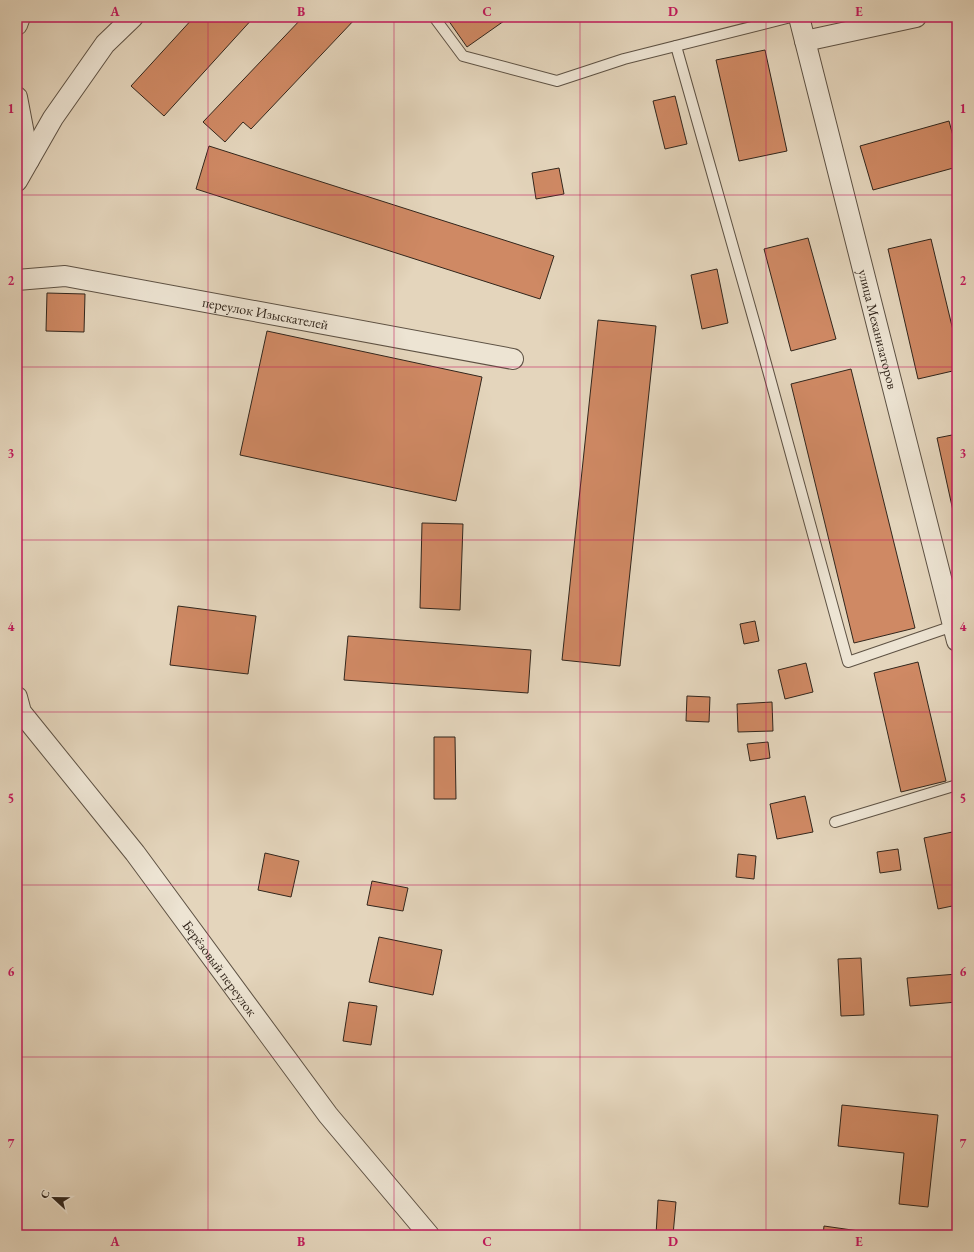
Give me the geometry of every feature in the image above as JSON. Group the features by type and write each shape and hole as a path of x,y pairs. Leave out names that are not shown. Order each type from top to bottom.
{"street":[{"path":"17,25 20,17"},
{"path":"17,181 52,118 105,44 133,17"},
{"name":"улица Механизаторов","path":"799,17 955,634"},
{"path":"805,40 916,17"},
{"path":"17,97 29,160"},
{"name":"переулок Изыскателей","path":"17,280 65,276 513,359"},
{"name":"Берёзовый переулок","path":"18,708 135,853 328,1115 429,1235"}],"lane":[{"path":"434,17 462,56 557,81 624,59 791,17"},
{"path":"676,46 762,349 848,662 955,634"},
{"path":"835,822 957,785"}],"building":[{"path":"194,17 254,17 164,116 131,86"},
{"path":"303,17 357,17 251,129 243,122 225,142 203,122"},
{"path":"446,17 501,17 504,21 467,47"},
{"path":"847,17 879,17 848,22"},
{"path":"765,50 787,151 739,161 716,60"},
{"path":"675,96 687,144 665,149 653,101"},
{"path":"949,121 957,151 957,167 873,190 860,146"},
{"path":"209,146 554,256 540,299 196,189"},
{"path":"559,168 564,194 536,199 532,173"},
{"path":"808,238 836,339 791,351 764,249"},
{"path":"931,239 957,347 957,370 918,379 888,249"},
{"path":"717,269 728,323 702,329 691,275"},
{"path":"47,293 85,294 84,332 46,331"},
{"path":"598,320 656,326 620,666 562,660"},
{"path":"267,331 482,377 456,501 240,455"},
{"path":"851,369 915,628 854,643 791,384"},
{"path":"957,434 957,529 937,438"},
{"path":"422,523 463,524 460,610 420,608"},
{"path":"178,606 256,616 248,674 170,665"},
{"path":"755,621 759,641 744,644 740,624"},
{"path":"348,636 531,650 528,693 344,680"},
{"path":"918,662 946,781 901,792 874,673"},
{"path":"806,663 813,692 785,699 778,670"},
{"path":"687,696 710,697 709,722 686,721"},
{"path":"772,702 773,731 738,732 737,704"},
{"path":"434,737 455,737 456,799 434,799"},
{"path":"768,742 770,758 750,761 747,744"},
{"path":"805,796 813,832 777,839 770,804"},
{"path":"957,831 957,905 938,909 924,838"},
{"path":"898,849 901,870 880,873 877,852"},
{"path":"265,853 299,861 291,897 258,890"},
{"path":"738,854 756,856 754,879 736,877"},
{"path":"372,881 408,888 403,911 367,905"},
{"path":"379,937 442,950 433,995 369,982"},
{"path":"861,958 864,1015 841,1016 838,959"},
{"path":"957,974 957,1002 910,1006 907,978"},
{"path":"349,1002 377,1006 371,1045 343,1041"},
{"path":"842,1105 938,1115 928,1207 899,1204 904,1153 838,1146"},
{"path":"658,1200 676,1202 673,1235 656,1235"},
{"path":"824,1226 866,1232 865,1235 823,1235"}]}
